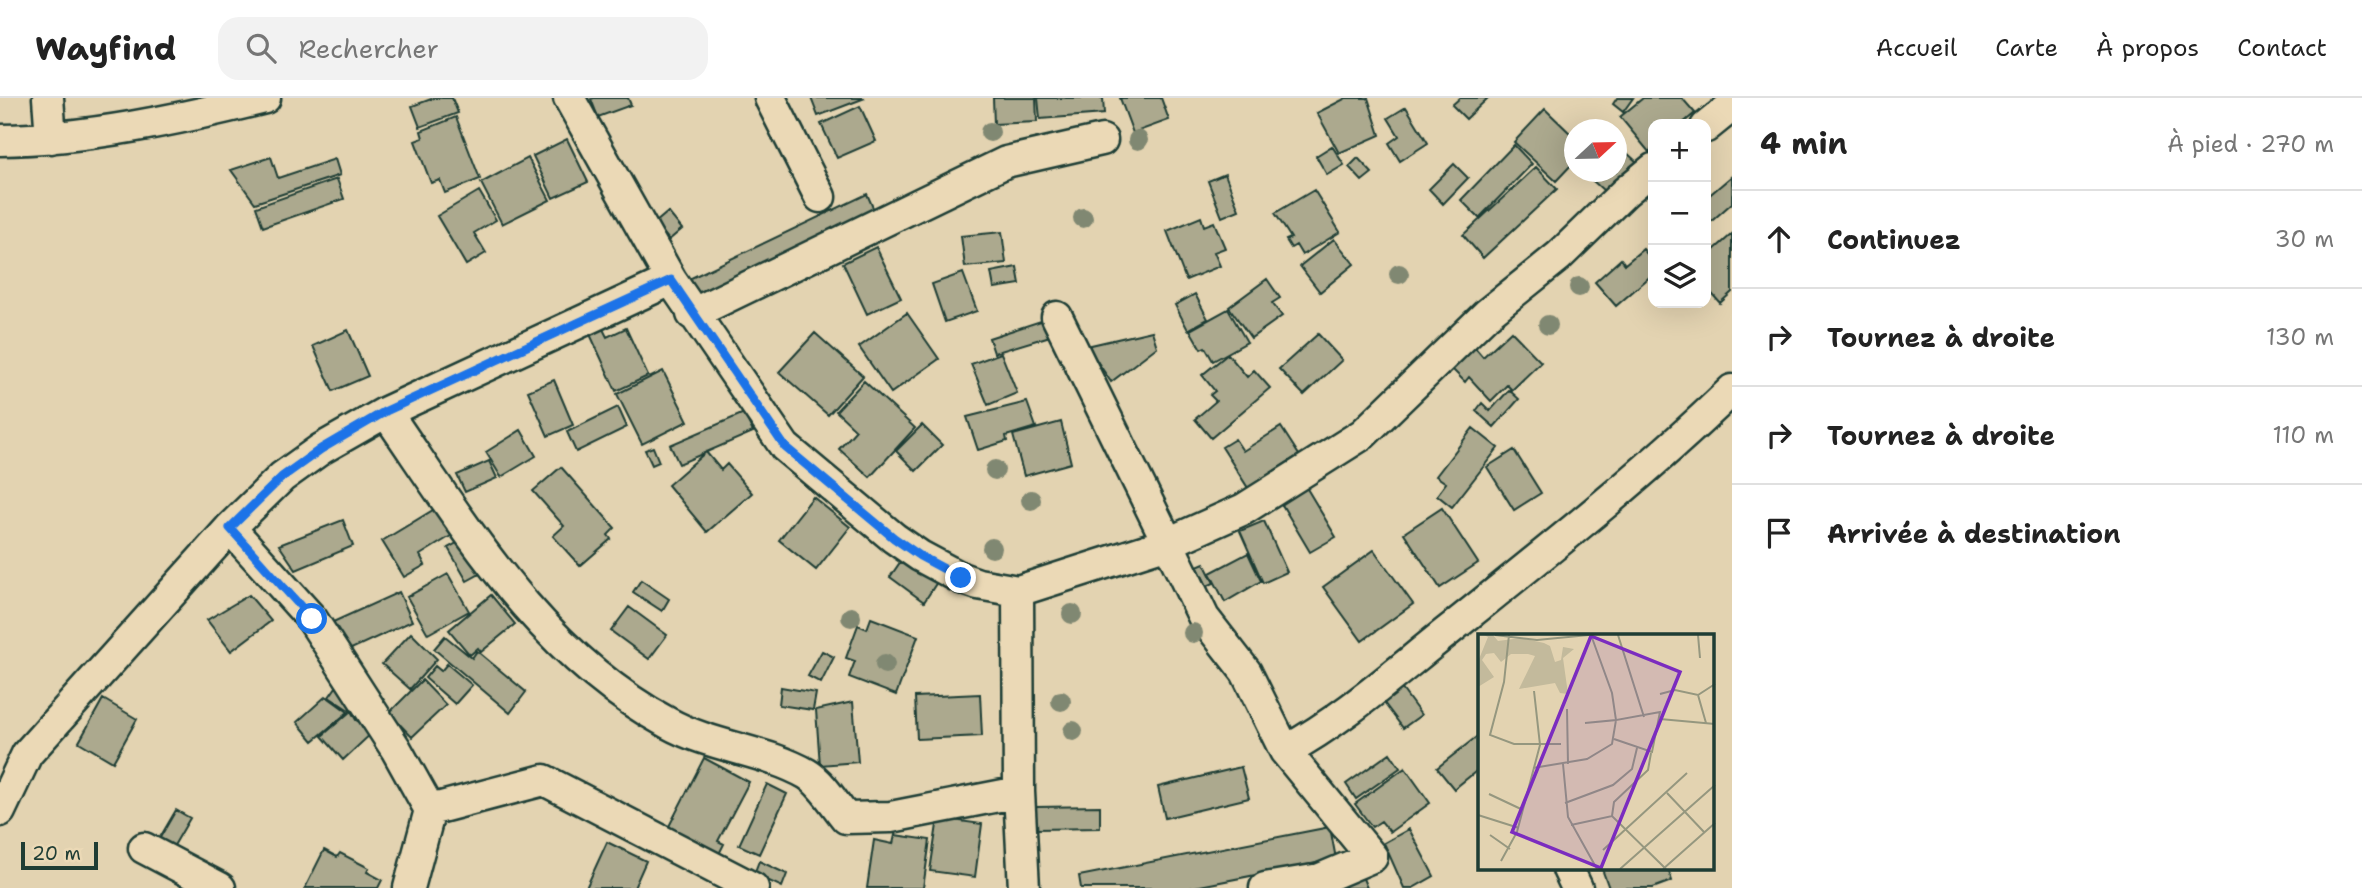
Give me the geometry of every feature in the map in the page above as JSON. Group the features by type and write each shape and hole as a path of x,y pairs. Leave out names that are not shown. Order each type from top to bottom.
{"street":[{"path":"48,98 51,138"},
{"path":"0,140 51,138 197,106 265,98"},
{"path":"569,98 692,314 785,447 920,556 978,584 1018,591 1168,543 1244,509 1363,434 1487,314 1559,256 1625,191 1648,173"},
{"path":"770,98 820,197"},
{"path":"1711,123 1732,106"},
{"path":"692,314 1006,162 1102,141"},
{"path":"0,811 27,754 230,528 282,477 321,449 386,411 671,280"},
{"path":"1057,317 1204,618 1246,672 1285,751 1371,857 1320,884 1265,888"},
{"path":"1285,751 1320,732 1494,594 1693,428 1732,390"},
{"path":"386,411 492,566 539,623 593,673 669,724 809,775 846,818 891,817 1019,792"},
{"path":"230,528 312,619 396,749 430,810 409,888"},
{"path":"1018,591 1019,792 1024,888"},
{"path":"430,810 544,780 753,888"},
{"path":"144,848 220,888"},
{"path":"1568,870 1577,888"}],"building":[{"path":"434,98 452,98 458,113 420,127 412,106"},
{"path":"628,98 631,105 598,117 591,99"},
{"path":"811,98 865,98 818,116"},
{"path":"993,98 1036,98 1037,122 994,124"},
{"path":"1038,98 1103,98 1104,114 1040,119"},
{"path":"1120,98 1161,98 1169,120 1133,133"},
{"path":"1346,98 1368,98 1380,135 1339,153 1317,113"},
{"path":"1460,98 1488,98 1466,119 1452,105"},
{"path":"1617,98 1633,98 1623,112 1613,104"},
{"path":"1643,98 1682,98 1695,113 1688,119 1648,119 1648,151 1627,125 1627,119 1620,117"},
{"path":"860,106 876,141 837,158 821,124"},
{"path":"1406,107 1428,143 1400,161 1389,143 1399,136 1388,118"},
{"path":"1545,109 1564,127 1564,173 1556,181 1514,142"},
{"path":"456,117 480,179 445,193 440,180 431,183 415,141 423,138 421,131"},
{"path":"567,139 588,182 553,198 533,156"},
{"path":"1514,145 1532,164 1479,218 1461,200"},
{"path":"1332,146 1344,165 1327,175 1316,156"},
{"path":"1627,153 1637,162 1627,171"},
{"path":"271,157 278,178 335,159 340,175 255,203 231,170"},
{"path":"528,158 550,200 502,224 481,183"},
{"path":"1358,158 1372,173 1362,181 1349,167"},
{"path":"1454,164 1468,178 1443,204 1429,189"},
{"path":"1536,167 1557,189 1483,258 1463,235"},
{"path":"1225,174 1239,210 1222,217 1208,181"},
{"path":"1732,176 1732,203 1711,222 1711,194"},
{"path":"337,179 344,199 263,227 256,207"},
{"path":"1594,182 1614,182 1604,191"},
{"path":"1314,190 1340,232 1302,255 1296,245 1291,248 1286,240 1291,238 1275,213"},
{"path":"479,191 496,220 474,233 486,253 466,265 437,216"},
{"path":"867,194 874,210 697,294 689,279"},
{"path":"668,212 682,229 669,240 655,223"},
{"path":"1201,217 1204,226 1214,222 1225,248 1214,252 1220,266 1186,280 1167,231"},
{"path":"1002,232 1006,263 965,267 961,236"},
{"path":"1732,234 1732,292 1720,303 1711,293 1711,253"},
{"path":"1334,239 1354,264 1320,292 1300,266"},
{"path":"876,247 901,298 867,314 843,263"},
{"path":"1643,249 1648,255 1648,278 1616,306 1595,282 1621,259 1625,264"},
{"path":"1017,267 1020,284 994,288 991,272"},
{"path":"963,273 977,311 945,322 932,284"},
{"path":"1267,279 1280,298 1272,303 1282,316 1251,338 1229,307"},
{"path":"1195,294 1208,319 1188,330 1175,305"},
{"path":"1228,309 1247,342 1213,361 1205,347 1201,349 1190,330"},
{"path":"907,313 939,359 891,393 859,347"},
{"path":"1044,320 1050,336 994,353 989,338"},
{"path":"602,327 607,337 626,328 648,376 616,391 589,332"},
{"path":"348,330 368,376 333,391 313,346"},
{"path":"1152,331 1157,347 1111,382 1087,346"},
{"path":"1511,331 1541,362 1512,390 1507,385 1491,401 1469,377 1465,382 1449,366 1472,344 1483,357"},
{"path":"815,333 863,376 828,415 779,372"},
{"path":"1318,334 1342,360 1304,395 1279,369"},
{"path":"1001,353 1017,393 988,405 971,364"},
{"path":"1228,354 1247,377 1254,370 1270,388 1211,438 1195,419 1216,401 1210,395 1215,391 1202,375"},
{"path":"663,371 688,421 642,444 617,394"},
{"path":"554,380 573,425 548,436 528,391"},
{"path":"864,381 915,428 870,477 839,449 856,430 836,411"},
{"path":"1509,390 1519,399 1494,427 1476,411 1482,403 1490,411"},
{"path":"1027,402 1036,427 1006,436 1007,441 978,450 967,417"},
{"path":"618,407 627,427 576,452 567,432"},
{"path":"744,413 753,432 679,464 670,445"},
{"path":"1061,422 1071,463 1024,476 1013,435"},
{"path":"922,425 942,445 916,471 896,451"},
{"path":"1281,427 1299,455 1248,488 1222,447 1235,439 1243,451"},
{"path":"1473,428 1498,448 1452,507 1437,495 1446,483 1436,476"},
{"path":"521,430 536,456 501,477 486,452"},
{"path":"653,447 659,462 652,465 645,450"},
{"path":"1514,450 1541,493 1514,510 1487,467"},
{"path":"706,452 721,470 727,464 752,493 707,532 668,485"},
{"path":"489,461 497,478 465,492 457,475"},
{"path":"561,467 615,528 608,535 611,539 580,566 553,536 564,526 533,491"},
{"path":"1306,487 1336,537 1310,552 1281,503"},
{"path":"813,497 850,527 816,570 779,540"},
{"path":"443,504 459,531 420,555 425,565 404,577 382,541"},
{"path":"1442,508 1478,563 1440,588 1404,533"},
{"path":"343,520 353,546 296,570 279,545"},
{"path":"1264,521 1287,572 1263,583 1240,531"},
{"path":"466,538 485,571 467,581 448,548"},
{"path":"1374,550 1413,604 1362,641 1323,587"},
{"path":"1248,553 1261,581 1225,602 1210,573"},
{"path":"903,558 937,582 924,602 890,577"},
{"path":"1204,563 1214,583 1207,586 1197,566"},
{"path":"448,574 469,611 428,634 407,597"},
{"path":"641,580 669,599 662,611 633,592"},
{"path":"399,592 412,621 347,651 333,622"},
{"path":"249,595 271,621 231,651 207,620"},
{"path":"491,595 515,624 481,652 478,648 470,655 449,630"},
{"path":"629,607 667,635 649,659 611,631"},
{"path":"871,618 918,636 896,695 849,677 855,661 846,658 858,625 867,629"},
{"path":"411,633 437,659 410,689 382,664"},
{"path":"445,636 472,658 477,651 526,692 510,713 434,649"},
{"path":"822,651 834,657 821,683 808,676"},
{"path":"447,664 472,685 455,704 425,678 435,666 441,671"},
{"path":"422,680 446,705 412,737 389,713"},
{"path":"1399,685 1421,715 1403,728 1381,699"},
{"path":"336,687 355,699 349,710 329,697"},
{"path":"781,687 816,693 813,710 779,705"},
{"path":"980,694 982,736 917,739 915,697"},
{"path":"326,696 348,712 313,741 297,722"},
{"path":"103,699 137,719 113,762 79,742"},
{"path":"853,702 858,762 820,765 816,710"},
{"path":"351,711 356,720 374,731 343,760 322,736"},
{"path":"1478,736 1478,770 1454,789 1437,768"},
{"path":"1390,753 1400,768 1356,799 1346,784"},
{"path":"704,758 749,782 718,841 724,844 716,860 665,834"},
{"path":"1241,767 1249,798 1165,818 1158,787"},
{"path":"1405,768 1430,803 1390,832 1381,821 1372,827 1355,804"},
{"path":"767,784 787,794 759,854 739,845"},
{"path":"1100,806 1100,828 1036,829 1036,807"},
{"path":"176,810 190,818 172,849 158,841"},
{"path":"938,818 982,824 975,877 930,871"},
{"path":"1330,827 1336,859 1190,888 1081,888 1079,876"},
{"path":"1409,829 1434,876 1413,888 1404,888 1384,843"},
{"path":"895,835 930,840 923,888 867,888 874,840 893,844"},
{"path":"607,842 646,861 634,888 586,888"},
{"path":"324,850 337,857 340,853 369,868 367,872 382,880 378,888 305,888"},
{"path":"759,861 787,874 782,887 754,874"},
{"path":"1602,870 1668,870 1672,881 1653,888 1609,888"},
{"path":"1362,876 1367,888 1345,888 1344,886"}],"route":[{"path":"312,619 230,528 282,477 321,449 386,411 671,280 785,447 894,538 920,556 961,578"}]}
